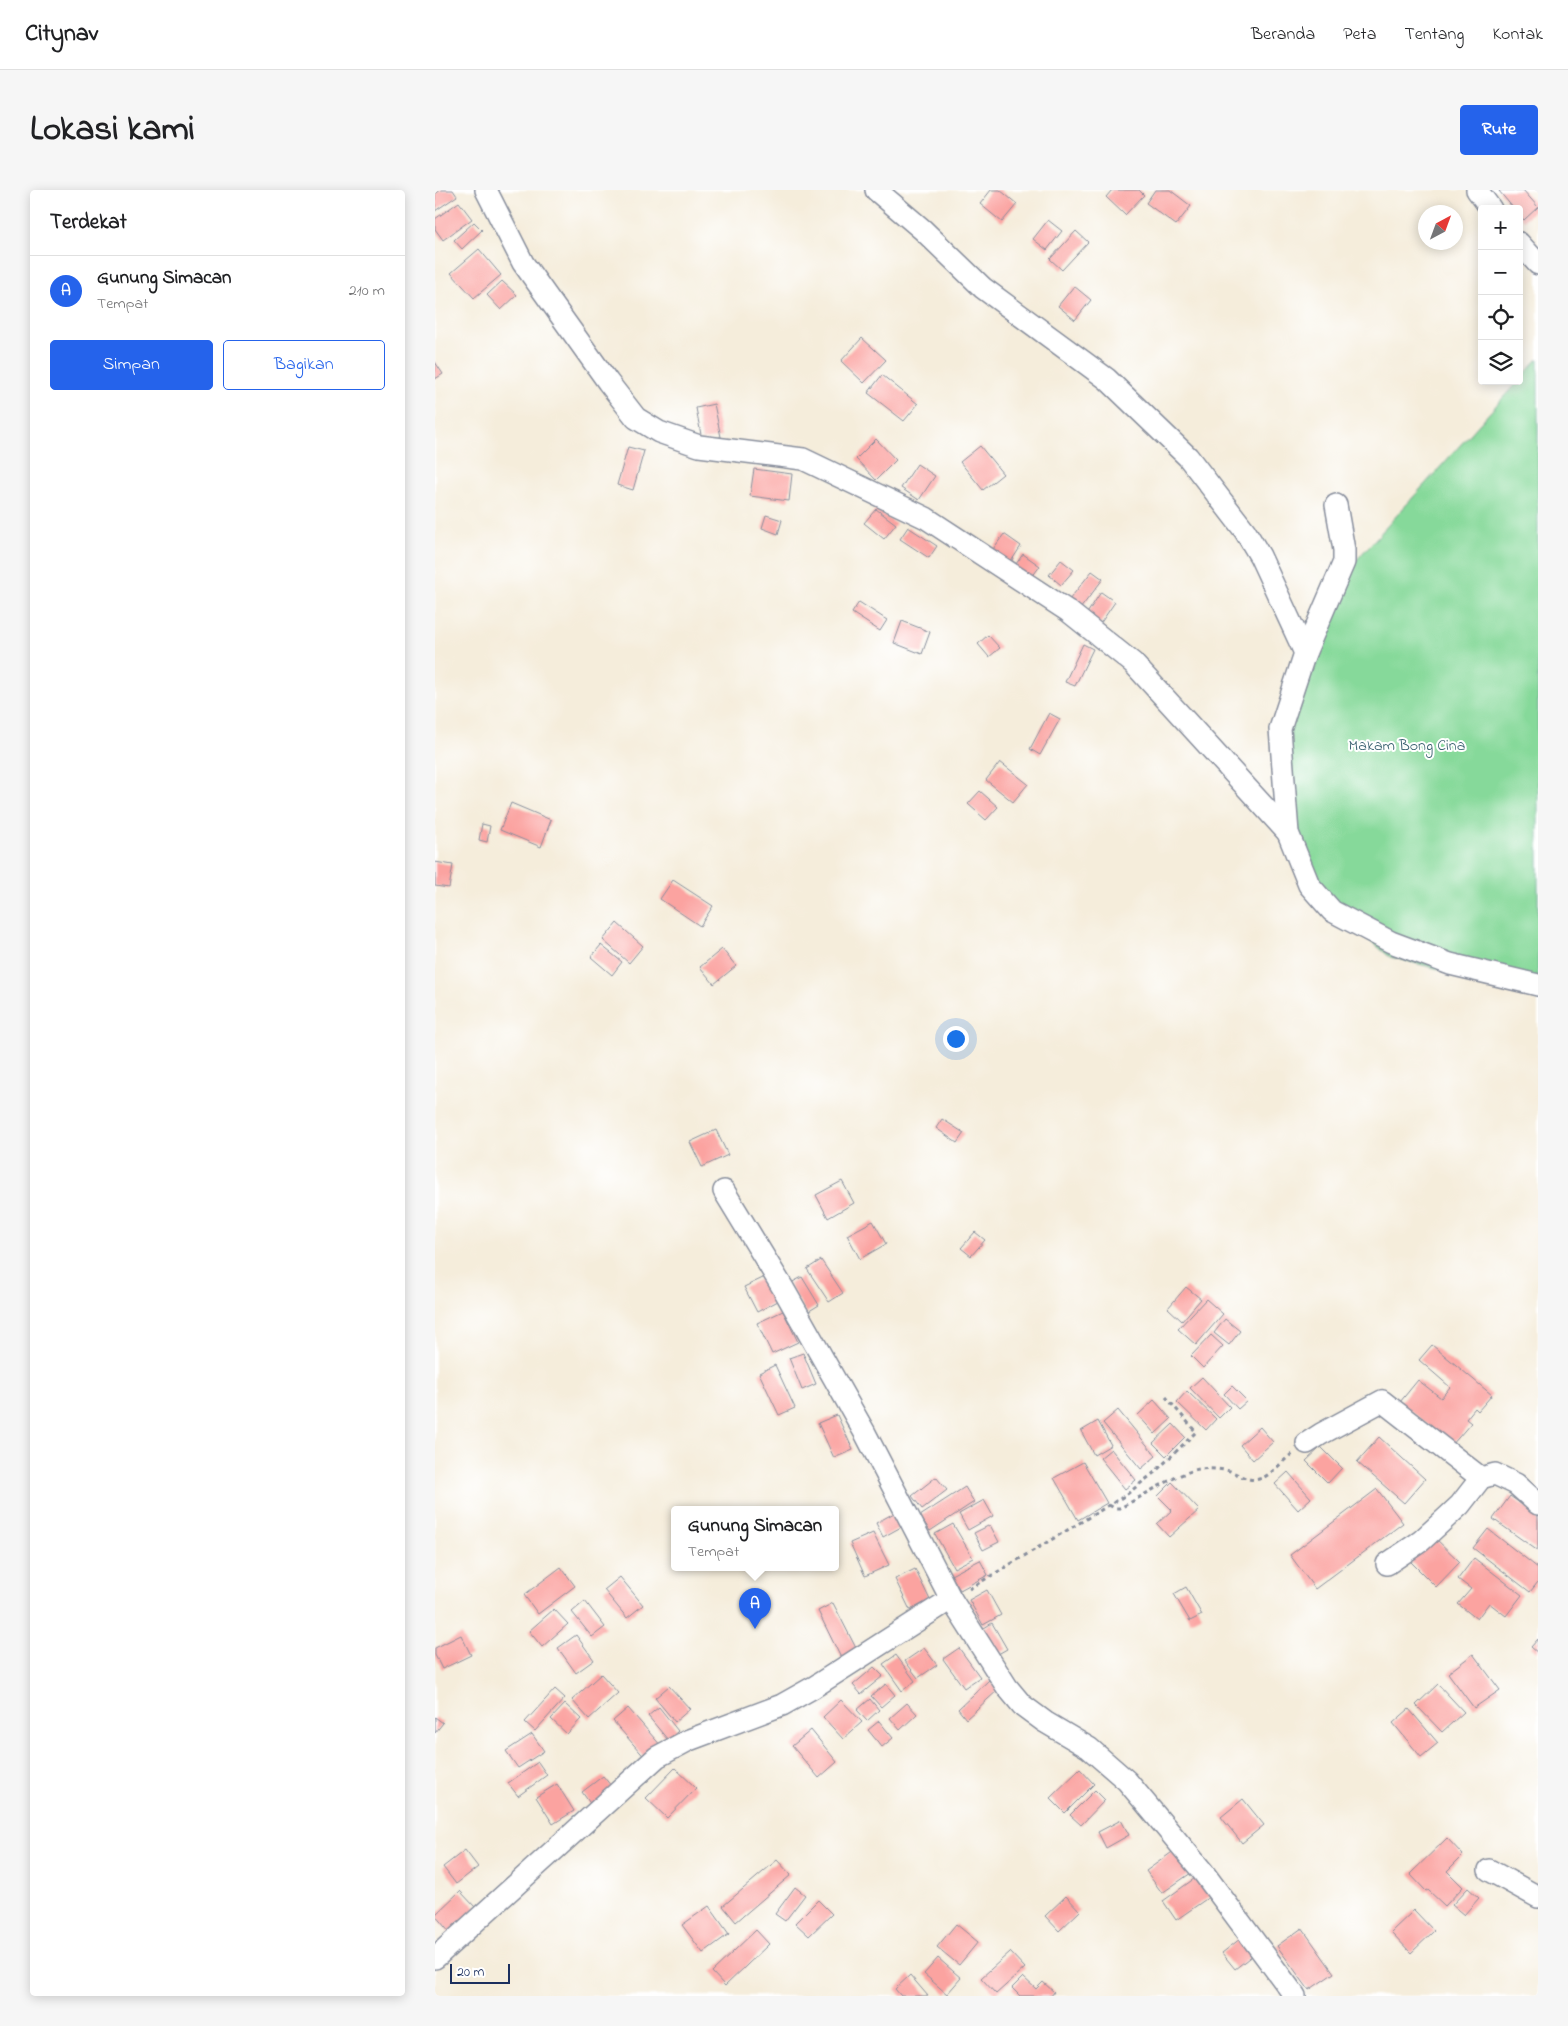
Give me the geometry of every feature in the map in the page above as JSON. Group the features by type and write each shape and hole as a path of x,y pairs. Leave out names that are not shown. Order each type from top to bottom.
{"street":[{"path":"485,190 523,263 607,382 636,418 659,432 699,446 803,459 926,518 1068,611 1133,663 1287,832"},
{"path":"876,190 923,230 983,288 1107,379 1188,457 1225,503 1255,548 1305,653"},
{"path":"1477,190 1488,205"},
{"path":"1523,247 1538,264"},
{"path":"1336,505 1344,550 1344,562 1305,653 1280,729 1287,832 1309,885 1332,911 1391,942 1450,964 1538,985"},
{"path":"724,1191 783,1288 865,1433 951,1598 1007,1687 1022,1705 1045,1722 1089,1748 1127,1781 1203,1872 1295,1996"},
{"path":"1307,1443 1382,1401 1481,1478"},
{"path":"1387,1564 1421,1541 1460,1504 1481,1478 1495,1474 1516,1484 1538,1504"},
{"path":"435,1958 657,1757 689,1740 782,1705 951,1598"},
{"path":"1489,1870 1538,1897"}],"path":[{"path":"951,1598 992,1577 1126,1495 1155,1472 1195,1432 1166,1397"},
{"path":"1109,1505 1114,1508 1120,1508 1178,1476 1199,1469 1229,1471 1258,1480 1307,1443"}],"green space":[{"name":"Makam Bong Cina","path":"1538,359 1538,993 1390,957 1304,885 1271,731 1342,576 1515,385 1523,385 1523,376"}],"building":[{"path":"441,190 453,190 457,196 435,211 435,194"},
{"path":"991,190 1000,190 1017,204 1002,222 980,204"},
{"path":"1112,190 1139,190 1144,195 1125,215 1106,197"},
{"path":"1155,190 1170,190 1191,206 1176,225 1146,203"},
{"path":"1523,190 1538,207 1524,220 1523,205 1511,205 1499,191"},
{"path":"459,202 472,219 443,240 435,229 435,219"},
{"path":"1048,220 1062,231 1047,250 1033,239"},
{"path":"474,222 482,230 462,249 454,240"},
{"path":"1076,231 1088,242 1062,270 1050,259"},
{"path":"479,249 501,275 474,298 451,273"},
{"path":"502,281 517,295 501,310 487,295"},
{"path":"1074,286 1091,300 1075,320 1058,306"},
{"path":"862,338 886,360 864,383 841,361"},
{"path":"435,362 443,374 435,379"},
{"path":"882,375 918,404 904,421 868,393"},
{"path":"714,404 721,437 702,440 696,408"},
{"path":"876,439 896,460 876,480 856,459"},
{"path":"980,446 1003,474 983,490 960,462"},
{"path":"628,447 644,451 633,490 617,485"},
{"path":"917,464 935,476 919,500 901,488"},
{"path":"754,469 792,474 789,501 750,496"},
{"path":"876,509 896,524 884,539 864,523"},
{"path":"766,515 782,520 778,534 762,528"},
{"path":"908,527 937,546 929,558 900,539"},
{"path":"1004,534 1021,546 1006,569 988,556"},
{"path":"1023,554 1040,566 1029,581 1012,570"},
{"path":"1061,560 1074,570 1061,585 1049,575"},
{"path":"1092,571 1103,579 1080,609 1069,600"},
{"path":"1101,592 1115,602 1100,624 1086,615"},
{"path":"859,602 887,620 880,631 852,613"},
{"path":"902,621 930,632 922,654 894,643"},
{"path":"988,635 1000,648 989,657 978,644"},
{"path":"1083,644 1093,649 1075,686 1065,682"},
{"path":"1049,713 1060,719 1040,755 1030,749"},
{"path":"1000,762 1028,784 1013,802 986,780"},
{"path":"980,791 998,807 986,820 968,804"},
{"path":"511,803 551,820 541,847 500,830"},
{"path":"482,824 490,826 487,842 479,840"},
{"path":"435,862 453,865 449,888 435,886"},
{"path":"673,880 713,906 700,926 660,899"},
{"path":"617,923 643,946 629,963 603,940"},
{"path":"601,945 622,962 612,975 591,957"},
{"path":"722,949 736,966 714,984 700,967"},
{"path":"942,1119 964,1133 957,1143 936,1128"},
{"path":"716,1130 728,1155 702,1167 690,1142"},
{"path":"842,1181 854,1203 828,1218 816,1195"},
{"path":"873,1221 886,1244 860,1259 847,1235"},
{"path":"975,1232 985,1240 971,1256 961,1248"},
{"path":"821,1260 843,1293 829,1302 807,1269"},
{"path":"765,1277 778,1301 757,1312 744,1287"},
{"path":"802,1277 819,1305 806,1313 789,1284"},
{"path":"1186,1287 1201,1299 1182,1321 1168,1308"},
{"path":"1206,1299 1223,1314 1196,1345 1178,1329"},
{"path":"783,1311 798,1342 772,1354 757,1323"},
{"path":"1225,1319 1240,1331 1229,1345 1214,1333"},
{"path":"1211,1335 1223,1346 1203,1368 1191,1356"},
{"path":"1432,1345 1492,1395 1478,1411 1475,1408 1466,1419 1471,1423 1452,1445 1400,1402 1418,1380 1441,1398 1450,1387 1419,1360"},
{"path":"803,1353 816,1384 802,1390 789,1358"},
{"path":"775,1365 795,1408 779,1415 759,1373"},
{"path":"1202,1377 1230,1407 1219,1418 1190,1388"},
{"path":"1232,1386 1247,1401 1238,1409 1224,1394"},
{"path":"1187,1391 1216,1419 1206,1430 1177,1402"},
{"path":"1154,1400 1171,1419 1155,1434 1138,1415"},
{"path":"1118,1410 1156,1456 1141,1469 1103,1423"},
{"path":"837,1415 853,1450 834,1458 818,1423"},
{"path":"1098,1421 1111,1445 1094,1455 1081,1431"},
{"path":"1173,1424 1185,1437 1166,1456 1153,1443"},
{"path":"1260,1427 1273,1442 1253,1460 1240,1445"},
{"path":"1379,1437 1425,1479 1404,1503 1357,1462"},
{"path":"1321,1447 1342,1468 1328,1483 1306,1461"},
{"path":"1111,1449 1136,1480 1125,1489 1100,1458"},
{"path":"1083,1462 1107,1503 1078,1520 1054,1478"},
{"path":"1288,1472 1311,1498 1298,1510 1275,1484"},
{"path":"936,1477 947,1490 922,1509 912,1496"},
{"path":"1172,1482 1199,1510 1169,1537 1157,1524 1172,1510 1158,1496"},
{"path":"965,1487 974,1502 930,1531 920,1516"},
{"path":"1377,1489 1403,1523 1315,1589 1290,1555"},
{"path":"1510,1496 1538,1516 1538,1551 1493,1519"},
{"path":"984,1500 993,1516 968,1530 959,1514"},
{"path":"896,1512 903,1526 883,1537 876,1523"},
{"path":"953,1524 973,1558 954,1568 935,1534"},
{"path":"990,1525 999,1542 983,1550 974,1533"},
{"path":"1488,1529 1538,1568 1538,1582 1530,1592 1473,1548"},
{"path":"873,1533 889,1565 865,1576 850,1543"},
{"path":"1434,1537 1460,1562 1436,1587 1410,1561"},
{"path":"1474,1558 1522,1595 1506,1616 1489,1603 1477,1619 1458,1604 1471,1589 1458,1579"},
{"path":"980,1560 988,1575 960,1590 951,1575"},
{"path":"561,1567 575,1586 538,1614 524,1595"},
{"path":"915,1569 930,1600 910,1610 895,1579"},
{"path":"620,1577 643,1605 627,1618 604,1590"},
{"path":"1186,1587 1202,1615 1190,1621 1174,1594"},
{"path":"987,1590 1001,1615 983,1625 969,1600"},
{"path":"585,1601 605,1627 592,1637 572,1612"},
{"path":"833,1603 858,1652 842,1660 818,1611"},
{"path":"554,1609 568,1624 542,1647 529,1631"},
{"path":"992,1623 1007,1649 991,1658 976,1633"},
{"path":"461,1635 471,1655 442,1669 435,1655 435,1648"},
{"path":"576,1635 594,1660 576,1673 558,1648"},
{"path":"1538,1639 1538,1653 1531,1647"},
{"path":"924,1648 937,1665 918,1678 905,1661"},
{"path":"959,1648 980,1677 964,1688 943,1659"},
{"path":"1473,1654 1500,1690 1474,1708 1448,1673"},
{"path":"896,1655 915,1681 902,1691 883,1664"},
{"path":"874,1667 883,1676 861,1694 853,1685"},
{"path":"601,1674 618,1693 589,1719 572,1700"},
{"path":"989,1680 998,1690 966,1719 958,1709"},
{"path":"886,1684 895,1695 881,1707 871,1696"},
{"path":"1438,1684 1464,1712 1442,1732 1416,1705"},
{"path":"669,1686 690,1709 675,1722 655,1698"},
{"path":"555,1689 565,1698 535,1731 525,1722"},
{"path":"870,1699 879,1710 867,1721 857,1710"},
{"path":"841,1700 862,1722 843,1739 823,1717"},
{"path":"907,1703 917,1714 900,1730 890,1718"},
{"path":"565,1704 581,1719 567,1734 551,1719"},
{"path":"659,1707 678,1731 668,1740 648,1716"},
{"path":"628,1708 662,1747 647,1760 613,1721"},
{"path":"1409,1709 1438,1743 1421,1757 1393,1723"},
{"path":"435,1717 443,1723 435,1733"},
{"path":"879,1721 893,1738 882,1747 868,1730"},
{"path":"811,1730 837,1762 819,1778 792,1746"},
{"path":"532,1734 544,1751 518,1768 506,1751"},
{"path":"538,1762 547,1775 518,1796 508,1783"},
{"path":"675,1768 696,1788 667,1818 646,1798"},
{"path":"1080,1769 1094,1784 1065,1813 1050,1798"},
{"path":"603,1776 616,1792 594,1809 582,1792"},
{"path":"557,1784 574,1811 553,1824 536,1797"},
{"path":"1095,1790 1105,1800 1081,1825 1070,1815"},
{"path":"1243,1799 1264,1825 1242,1843 1221,1817"},
{"path":"1121,1820 1129,1835 1106,1848 1098,1832"},
{"path":"1447,1838 1463,1855 1447,1871 1463,1887 1445,1906 1428,1890 1426,1891 1410,1874"},
{"path":"465,1850 478,1867 456,1884 443,1867"},
{"path":"1175,1850 1191,1873 1162,1893 1146,1871"},
{"path":"777,1860 791,1875 736,1922 723,1906"},
{"path":"1198,1876 1212,1895 1176,1920 1163,1901"},
{"path":"795,1887 805,1895 785,1921 775,1914"},
{"path":"1468,1888 1479,1898 1464,1915 1452,1905"},
{"path":"460,1891 476,1908 450,1933 435,1915"},
{"path":"1066,1896 1080,1911 1059,1931 1045,1916"},
{"path":"818,1900 832,1914 809,1936 795,1923"},
{"path":"709,1906 729,1934 703,1953 682,1925"},
{"path":"1414,1910 1434,1931 1411,1953 1391,1932"},
{"path":"956,1924 978,1942 959,1965 937,1947"},
{"path":"1302,1928 1334,1973 1309,1990 1277,1946"},
{"path":"756,1930 769,1944 725,1986 712,1972"},
{"path":"1245,1935 1258,1951 1235,1969 1222,1953"},
{"path":"1010,1952 1025,1968 996,1994 981,1978"},
{"path":"938,1958 961,1978 947,1994 924,1974"},
{"path":"910,1975 928,1996 901,1996 895,1989"},
{"path":"1023,1977 1036,1989 1043,1982 1054,1992 1051,1996 1020,1996 1012,1988"}],"place":[{"name":"Gunung Simacan","path":"755,1629"}]}
